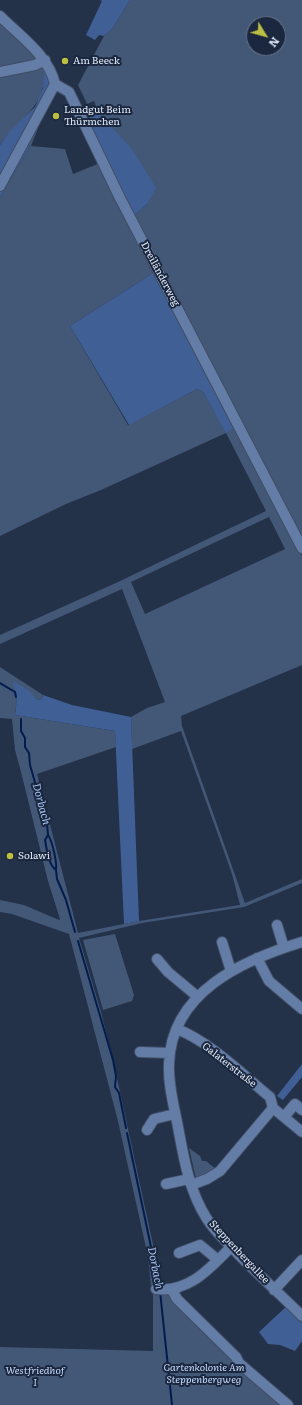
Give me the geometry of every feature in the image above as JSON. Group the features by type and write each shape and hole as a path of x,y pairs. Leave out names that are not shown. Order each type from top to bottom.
{"street":[{"path":"0,16 45,60 51,70 55,84 0,186"},
{"path":"0,72 28,67 45,60"},
{"name":"Dreiländerweg","path":"55,84 69,92 120,198 302,548"},
{"path":"277,925 284,948"},
{"path":"222,942 231,971"},
{"name":"Steppenbergallee","path":"302,942 257,958 231,971 207,988 198,997 183,1015 177,1029 170,1053 169,1083 190,1182 196,1199 207,1220 231,1247 302,1316"},
{"path":"257,958 268,981 302,1009"},
{"path":"157,959 168,972 198,997"},
{"name":"Galaterstraße","path":"177,1029 208,1047 270,1097 272,1108 302,1132"},
{"path":"140,1052 170,1053"},
{"path":"284,1117 295,1104 302,1110"},
{"path":"166,1184 207,1179 220,1171 272,1108"},
{"path":"147,1130 152,1118 175,1114"},
{"path":"179,1253 200,1245 218,1260"},
{"path":"231,1247 199,1278 164,1290 177,1299 236,1357 239,1363 288,1405"},
{"path":"274,1290 302,1260"}],"green space":[{"path":"130,0 302,0 302,544 134,216 147,204 114,130 98,112 94,101 87,104 78,85 104,36 112,29"},
{"path":"0,21 39,58 37,61 0,69"},
{"path":"41,66 44,67 42,92 31,110 0,145 0,74"},
{"path":"44,113 31,146 65,149 73,174 100,163 131,224 153,273 70,326 128,425 197,389 203,392 226,432 236,427 302,556 302,665 181,716 182,726 245,903 302,879 302,883 244,907 142,923 79,938 101,1012 115,1069 162,1286 191,1320 282,1405 0,1405 0,1347 153,1351 153,1292 148,1257 118,1121 69,934 12,914 0,912 0,900 24,905 59,920 60,919 48,881 15,750 12,719 0,718 0,667 43,695 42,699 38,700 35,697 17,697 15,715 115,731 116,747 37,774 78,933 139,921 240,905 232,874 181,731 132,749 131,717 147,708 165,702 122,589 0,644 0,635 118,582 266,511 226,433 101,490 66,504 0,536 0,197 30,146 26,143","holes":["269,517 285,549 145,614 131,582"]},
{"path":"115,934 134,995 132,1001 103,1010 83,940"},
{"path":"189,1148 200,1156 202,1161 206,1161 216,1169 196,1179"}],"shaded area":[{"path":"100,0 130,0 112,29 104,36 99,35 95,40 86,35 102,1"},
{"path":"44,67 51,80 47,92 22,140 30,146 0,197 0,145 10,131 35,107 43,88"},
{"path":"98,112 132,149 156,188 147,204 134,216 85,123 91,120 89,116"},
{"path":"153,273 206,368 236,427 226,433 203,392 197,389 129,425 70,326"},
{"path":"13,681 28,690 38,700 42,699 43,695 72,705 131,717 139,921 124,924 115,731 15,715 17,697"},
{"path":"302,1064 302,1077 283,1100 277,1096"},
{"path":"289,1304 302,1316 302,1341 295,1351 280,1345 268,1344 259,1332"}],"waterway":[{"name":"Dorbach","path":"0,683 15,692 16,697"},
{"name":"Dorbach","path":"21,719 21,731 25,738 25,747 29,753 30,765 47,824 48,835 45,840 48,856 51,864 56,870 57,879 66,900 75,932"},
{"path":"48,835 54,851 56,869"},
{"name":"Dorbach","path":"78,941 113,1060 116,1076 115,1087 119,1093 126,1128"},
{"name":"Dorbach","path":"127,1133 159,1285"},
{"name":"Dorbach","path":"160,1291 172,1405"}],"place":[{"name":"Am Beeck","path":"65,61"},
{"name":"Landgut Beim Thürmchen","path":"56,116"},
{"name":"Solawi","path":"10,856"}],"park label":[{"name":"Gartenkolonie Am Steppenbergweg","path":"204,1374"},
{"name":"Westfriedhof I","path":"35,1376"}]}
